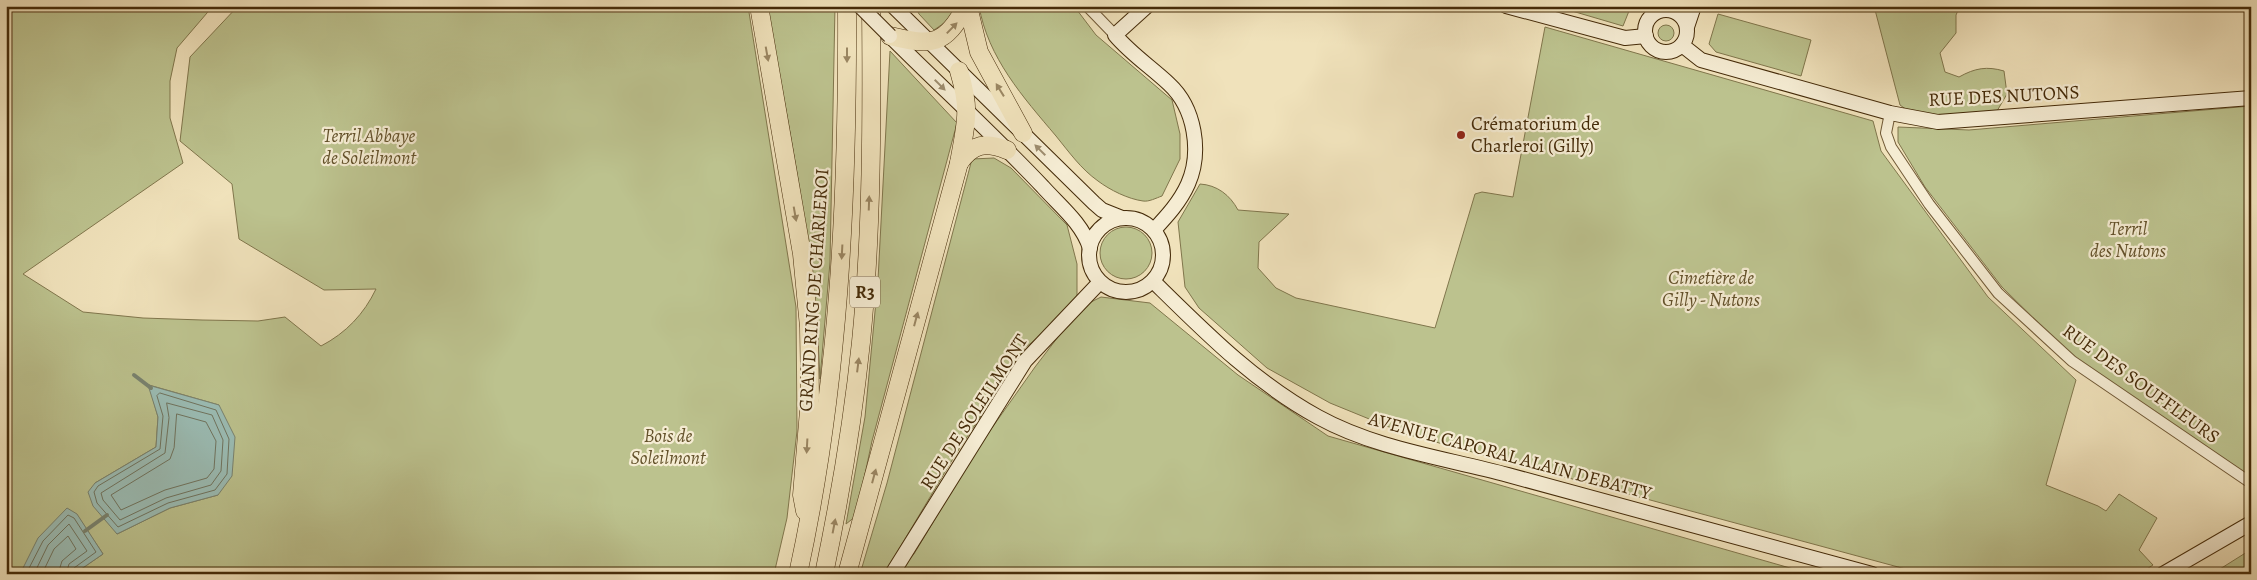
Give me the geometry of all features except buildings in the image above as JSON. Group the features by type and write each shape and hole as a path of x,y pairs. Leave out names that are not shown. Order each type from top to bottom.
{"highway":[{"path":"759,6 802,254 809,327 810,398 802,494 808,527"},
{"name":"GRAND RING DE CHARLEROI","path":"798,574 824,435 842,258 845,166 846,6"},
{"name":"R3","path":"824,574 850,436 861,342 868,258 872,6"},
{"path":"890,36 930,43 944,37 957,24 967,6"},
{"path":"967,6 979,52 1023,133"},
{"path":"847,574 959,163 968,113 966,96 958,72"},
{"path":"959,163 967,152 980,146 994,145 1007,150"}],"main road":[{"path":"860,6 890,36"},
{"path":"893,6 912,41 968,113 1007,150 1075,221 1087,238 1090,248 1091,266 1100,282 1112,290 1127,292 1141,290 1153,282 1163,262 1160,239 1154,230 1145,223 1134,219 1122,218 1102,210 930,43"},
{"path":"1147,6 1115,35 1131,54 1170,84 1188,110 1194,135 1195,158 1188,183 1174,208 1154,230"},
{"path":"1506,6 1625,38 1646,36"},
{"path":"1687,27 1678,14 1657,9 1646,24 1646,36 1652,47 1661,52 1668,52 1682,45 1694,6"},
{"name":"RUE DES NUTONS","path":"1682,45 1702,60 1890,113 1938,122 2251,98"},
{"path":"1090,248 1096,234 1107,223 1122,218"},
{"name":"RUE DE SOLEILMONT","path":"892,574 1026,361 1100,282"},
{"name":"AVENUE CAPORAL ALAIN DEBATTY","path":"1153,282 1206,335 1240,365 1284,398 1320,418 1377,442 1455,461 1872,574"},
{"path":"2235,532 2251,516"},
{"path":"2163,574 2251,524"}],"street":[{"path":"1086,6 1115,35"},
{"name":"RUE DES SOUFFLEURS","path":"1890,113 1886,134 1890,147 1929,204 1998,293 2072,361 2251,482"}],"green space":[{"path":"6,6 213,6 177,48 170,81 170,118 183,163 23,274 83,312 143,318 202,320 258,321 285,317 321,346 346,329 360,315 376,289 324,290 239,239 232,184 180,141 190,57 238,6 748,6 796,307 797,431 787,518 774,574 74,574 103,554 77,515 20,574 6,574","holes":["149,385 219,405 218,495 170,508 117,534 95,483 156,447 158,417"]},
{"path":"767,6 835,6 830,262 820,379 813,285 807,238"},
{"path":"915,6 955,6 950,19 934,30 919,14"},
{"path":"979,6 1074,6 1096,35 1172,100 1180,134 1180,159 1162,196 1145,201 1125,196 1103,184 1081,166 1031,107 1008,76 990,43"},
{"path":"1555,6 1631,6 1623,26"},
{"path":"1874,6 1960,6 1956,15 1956,33 1940,53 1945,72 1959,77 1981,69 2004,71 2007,94 1997,111 1937,116 1914,115 1900,105"},
{"path":"1718,14 1811,40 1801,76 1716,52 1709,44"},
{"path":"1666,25 1674,33 1666,41 1658,33"},
{"name":"Cimetière de Gilly - Nutons","path":"1545,27 1873,121 1881,151 1988,297 2076,380 2046,485 2106,511 2119,494 2157,518 2139,550 2153,565 2139,574 1924,574 1406,434 1330,403 1267,368 1199,308 1185,287 1178,222 1200,184 1212,186 1222,192 1238,210 1289,214 1259,242 1258,268 1276,288 1296,298 1435,328 1475,194 1482,192 1513,197"},
{"path":"890,51 957,123 872,441 856,516 846,524 865,417 878,280"},
{"name":"Terril des Nutons","path":"2251,106 2250,476 2073,357 2002,287 1925,187 1898,142 1898,127 1969,130"},
{"path":"994,158 1011,168 1067,225 1077,264 1077,305 1025,348 954,457 884,574 860,574 887,483 972,159"},
{"path":"1121,227 1131,227 1145,234 1152,248 1152,258 1145,272 1131,279 1121,279 1111,275 1104,268 1100,258 1100,248 1104,238 1111,231"},
{"path":"1101,297 1150,303 1238,375 1328,436 1811,574 896,574 914,554 977,449 1035,367 1081,307"},
{"path":"2251,545 2251,574 2212,574 2247,552"}],"water":[{"path":"148,385 219,405 235,437 232,476 218,495 170,508 117,534 93,506 88,492 95,483 156,447 158,417"},
{"path":"67,508 77,514 103,554 74,574 20,574 38,538"}],"waterway":[{"path":"134,375 151,388"},
{"path":"85,531 107,515"}],"place":[{"name":"Crématorium de Charleroi (Gilly)","path":"1461,135"}],"park label":[{"name":"Terril Abbaye de Soleilmont","path":"369,147"},
{"name":"Bois de Soleilmont","path":"668,447"}]}
